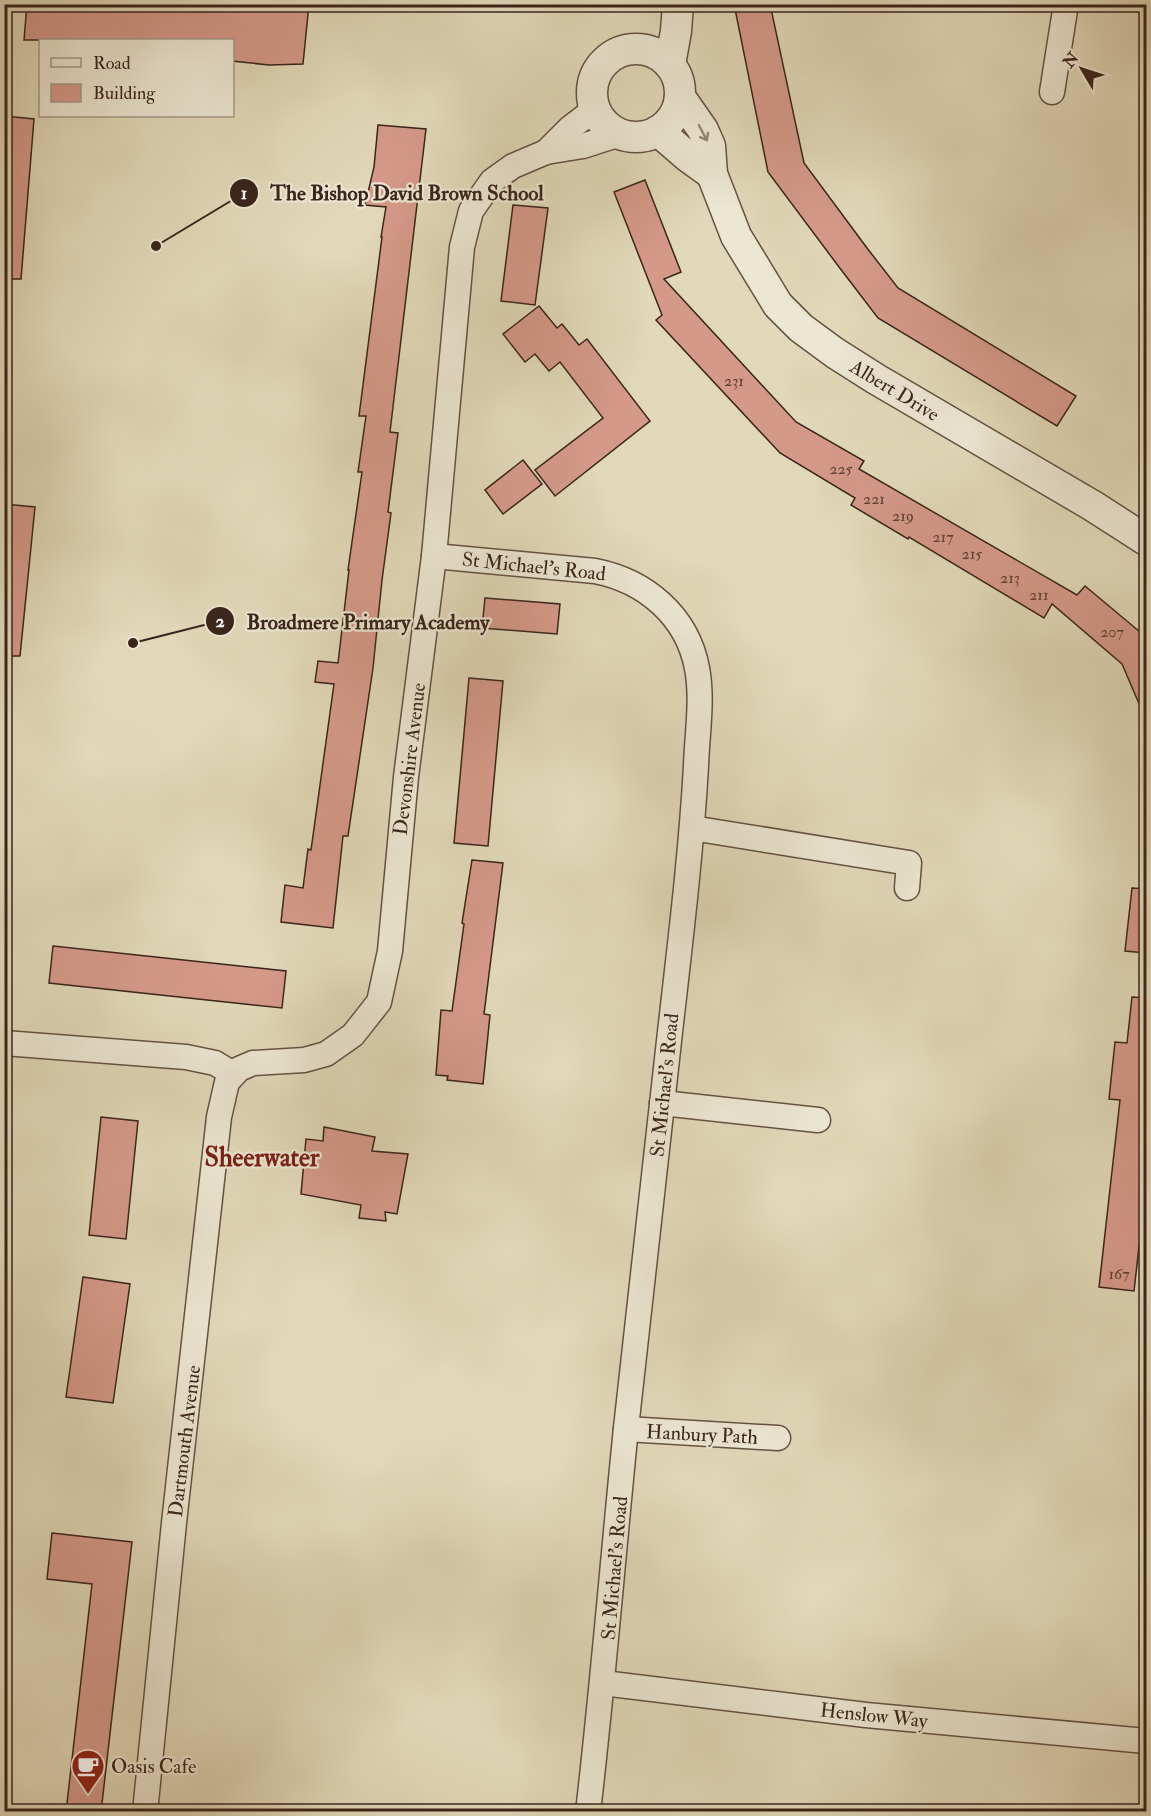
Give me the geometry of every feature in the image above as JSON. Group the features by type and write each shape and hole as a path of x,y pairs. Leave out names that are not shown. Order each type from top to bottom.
{"street":[{"path":"658,57 657,23 660,4"},
{"path":"658,57 676,31 678,4"},
{"path":"1052,92 1066,4"},
{"path":"631,49 658,57 676,74 680,97 673,116 658,131 639,136 620,134 609,128 596,109 592,93 595,77 604,63 616,53 631,49"},
{"name":"Albert Drive","path":"680,97 703,130 710,146 712,174 741,245 778,305 801,328 876,379 1093,506 1146,540"},
{"name":"Devonshire Avenue","path":"546,152 570,128 596,109"},
{"path":"658,131 712,174"},
{"name":"Devonshire Avenue","path":"233,1074 253,1063 304,1060 326,1054 353,1035 379,1002 390,951 406,777 434,556 462,247 471,211 492,181 513,166 546,152 583,146 620,134"},
{"name":"St Michael's Road","path":"434,556 565,567 612,574 633,582 666,609 680,626 692,650 699,684 692,828 626,1430 603,1683 588,1812"},
{"path":"692,828 909,863 907,888"},
{"path":"4,1043 186,1057 215,1063 233,1074"},
{"name":"Dartmouth Avenue","path":"145,1812 219,1117 227,1082 233,1074"},
{"path":"663,1103 818,1120"},
{"name":"Hanbury Path","path":"626,1430 778,1438"},
{"name":"Henslow Way","path":"603,1683 866,1715 1146,1741"}],"building":[{"path":"27,4 309,4 303,64 269,65 234,61 234,39 24,40"},
{"path":"734,4 770,4 804,163 867,248 898,288 1076,396 1057,426 878,318 768,172"},
{"path":"4,116 34,119 21,279 4,279"},
{"path":"378,125 426,129 390,432 398,433 373,668 348,836 343,836 333,928 281,922 285,885 303,888 308,849 311,850 334,684 315,682 318,661 338,663 362,472 358,472 366,416 359,416 386,207 365,205 374,167"},
{"path":"645,180 681,272 664,279 796,422 864,461 859,469 1077,595 1085,586 1146,637 1146,720 1122,664 1052,604 1044,618 851,505 855,498 780,453 656,320 662,315 614,192"},
{"path":"513,205 548,208 535,305 501,301"},
{"path":"539,306 557,328 562,324 579,345 587,339 650,421 555,496 535,470 603,418 560,362 549,371 535,354 525,362 503,334"},
{"path":"523,460 542,484 503,514 485,490"},
{"path":"4,504 35,507 20,656 4,656"},
{"path":"485,598 560,604 557,634 482,628"},
{"path":"469,678 503,681 488,846 454,843"},
{"path":"472,860 503,863 484,1014 490,1015 483,1084 447,1080 448,1076 436,1075 441,1010 452,1011"},
{"path":"1132,888 1146,889 1146,953 1125,951"},
{"path":"53,946 286,971 282,1008 49,983"},
{"path":"1132,997 1146,998 1146,1185 1134,1291 1099,1287 1120,1100 1109,1099 1115,1042 1127,1043"},
{"path":"101,1117 138,1121 126,1239 89,1235"},
{"path":"324,1127 375,1137 372,1151 408,1154 397,1214 385,1212 386,1221 359,1218 361,1205 301,1194 306,1139 323,1141"},
{"path":"83,1277 130,1284 113,1403 66,1397"},
{"path":"52,1533 132,1542 101,1812 66,1812 92,1584 47,1579"}],"place":[{"name":"The Bishop David Brown School","path":"156,246"},
{"name":"Broadmere Primary Academy","path":"133,643"},
{"name":"Oasis Cafe","path":"88,1795"}],"district":[{"name":"Sheerwater","path":"262,1157"}]}
